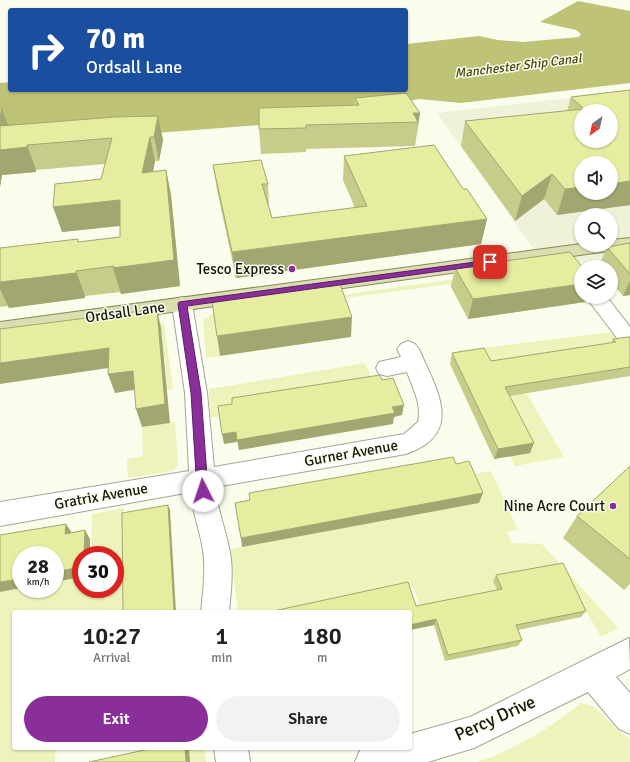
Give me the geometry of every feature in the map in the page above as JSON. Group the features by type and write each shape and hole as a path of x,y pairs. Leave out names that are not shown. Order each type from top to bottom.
{"main road":[{"name":"Ordsall Lane","path":"0,329 630,243"}],"street":[{"path":"562,252 574,267"},
{"path":"182,304 196,393 204,503 216,548 219,571 215,610"},
{"path":"601,304 630,341"},
{"name":"Gurner Avenue","path":"202,479 396,446 414,440 427,429 431,420 432,411 430,402 411,356 387,368"},
{"name":"Gratrix Avenue","path":"0,514 202,479"},
{"name":"Percy Drive","path":"372,762 474,732 592,673 628,653"},
{"path":"592,673 630,718"},
{"path":"231,750 233,762"}],"shaded area":[{"path":"630,91 630,261 574,260 574,267 551,270 528,241 437,113"},
{"path":"526,269 451,287 449,284 338,299 258,307"},
{"path":"215,312 220,356 206,358 203,320"},
{"path":"158,322 164,323 173,389 162,391 161,386 167,385 165,358 159,358 158,343 163,342 161,328"},
{"path":"613,332 630,357 521,384 564,457 515,466 510,456 529,452 457,351"},
{"path":"365,363 372,380 220,417 210,417 209,389"},
{"path":"175,422 178,465 173,471 128,478 127,459 143,456 142,427"},
{"path":"491,471 518,530 507,532 512,543 542,544 618,628 601,637 562,569 493,581 499,595 421,610 413,587 305,610 238,610 230,549 479,503 467,475"},
{"path":"124,508 125,610 12,610 12,750 56,750 55,762 0,762 0,592 12,590 12,598 64,598 64,580 72,579 72,598 124,598 124,546 91,546 92,514"},
{"path":"581,703 593,706 630,739 630,762 478,762 505,751 532,737"},
{"path":"189,750 204,750 206,762 190,762"}],"water":[{"name":"Manchester Ship Canal","path":"578,1 630,11 630,83 461,103 419,99 410,101 390,111 376,114 224,128 0,144 0,83 8,82 8,92 408,92 408,44 479,36 498,40 523,42 579,37 581,34 576,30 540,22"}],"building":[{"path":"630,90 630,181 618,183 618,156 574,156 574,188 565,189 552,174 522,196 465,121 574,110 574,148 618,148 618,104 579,104 571,97"},
{"path":"406,93 420,113 413,113 418,122 306,125 306,128 259,129 259,108 359,105 355,98"},
{"path":"158,116 154,137 150,137 142,173 166,170 174,260 113,268 114,266 76,271 76,273 0,282 0,248 78,239 78,242 120,237 120,200 53,207 55,184 101,179 112,138 27,145 27,147 0,150 0,126 115,117"},
{"path":"434,145 463,189 467,189 487,219 232,252 213,165 261,160 268,184 262,184 272,218 367,206 344,156"},
{"path":"630,243 630,274 611,252 618,252 618,245"},
{"path":"570,252 576,260 574,260 574,285 473,299 455,268"},
{"path":"340,284 352,317 217,336 212,301"},
{"path":"157,309 165,404 136,409 133,371 108,374 109,348 0,363 0,329"},
{"path":"630,337 630,367 505,387 534,443 498,449 452,353 484,348 491,361 616,342 613,339"},
{"path":"380,375 382,380 393,378 404,405 392,407 395,413 237,440 236,432 222,434 218,406 232,404 232,398"},
{"path":"453,457 456,464 469,461 483,493 241,538 235,503 250,500 249,493"},
{"path":"630,466 630,559 577,516"},
{"path":"168,505 174,610 123,610 124,546 122,546 122,513"},
{"path":"66,524 65,534 85,530 84,546 72,546 72,569 64,570 64,546 12,546 12,580 0,582 0,535"},
{"path":"563,563 586,611 516,625 522,640 448,655 436,619 412,625 412,610 278,610 408,582 416,606 502,589 496,575"},
{"path":"145,750 185,750 186,762 89,762"}],"place":[{"name":"Tesco Express","path":"292,269"},
{"name":"Nine Acre Court","path":"613,506"}],"route":[{"path":"203,491 196,393 182,304 490,262"}]}
